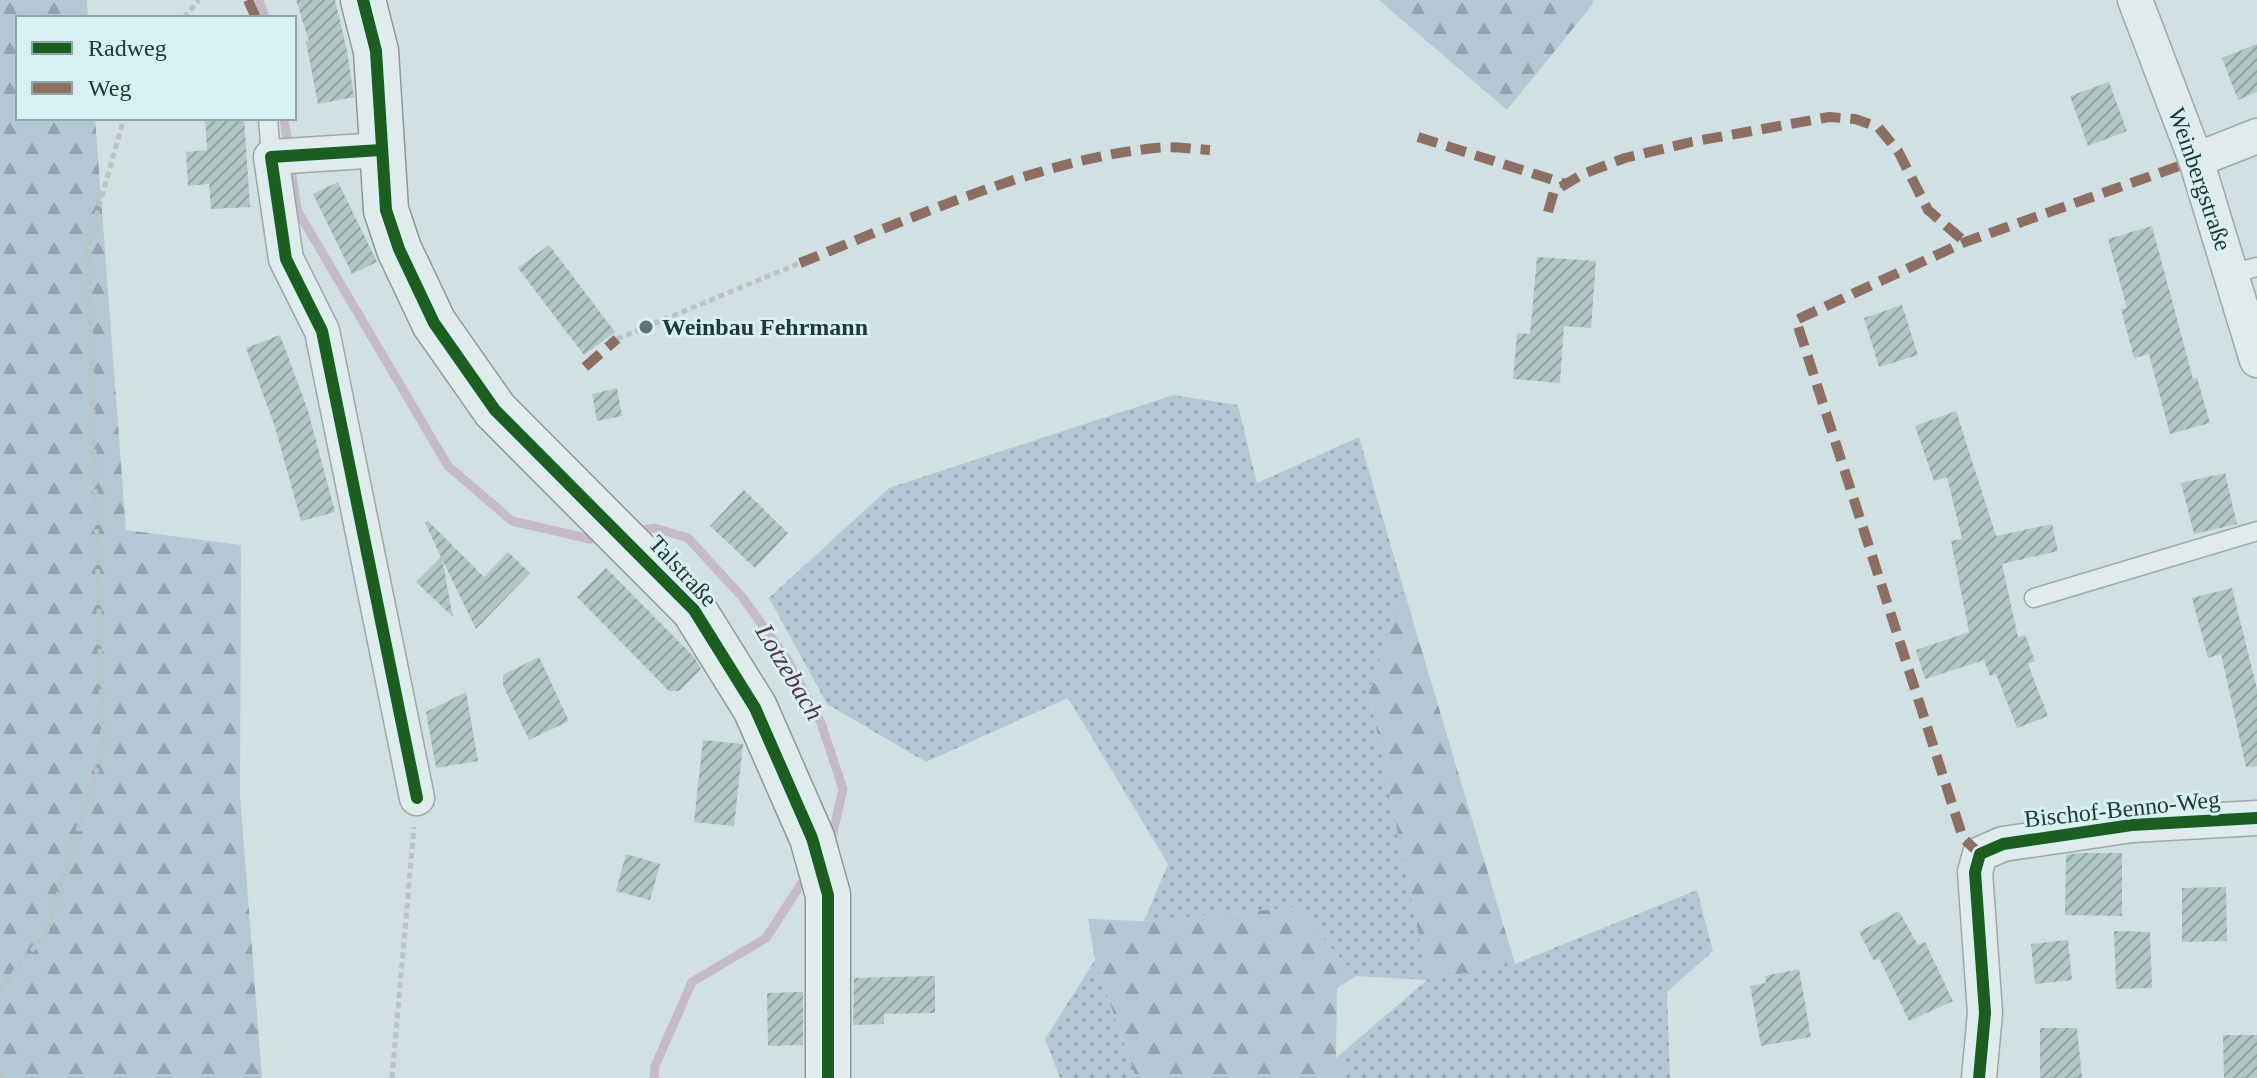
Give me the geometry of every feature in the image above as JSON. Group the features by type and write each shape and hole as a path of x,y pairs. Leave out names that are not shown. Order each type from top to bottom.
{"street":[{"name":"Talstraße","path":"363,0 376,51 386,210 399,249 434,323 495,410 694,610 755,708 812,838 828,895 828,1078"},
{"name":"Weinbergstraße","path":"2135,0 2196,160 2244,270 2257,360"},
{"path":"2196,160 2257,136"},
{"path":"381,150 284,156 286,259 322,331 417,798"},
{"name":"Bischof-Benno-Weg","path":"1979,1078 1985,1013 1975,872 1980,854 2003,844 2132,825 2257,818"}],"lane":[{"path":"269,120 284,156"},
{"path":"2034,598 2257,531"}],"path":[{"path":"186,16 199,0"},
{"path":"0,990 46,933 103,750 88,245 123,120"},
{"path":"617,339 800,263"},
{"path":"392,1078 417,798"}],"green space":[{"path":"0,0 87,0 88,16 16,16 16,120 95,120 126,530 241,545 240,795 262,1078 0,1078"},
{"path":"1379,0 1593,0 1507,110"},
{"path":"1173,395 1238,405 1257,483 1359,437 1403,587 1369,693 1428,980 1515,964 1697,890 1713,951 1667,992 1670,1078 1347,1078 1336,1058 1427,980 1356,976 1296,907 1144,921 1168,864 1068,698 926,762 827,704 769,598 889,488"},
{"path":"1403,587 1515,964 1428,980 1369,693"},
{"path":"1296,907 1356,976 1337,988 1336,1058 1347,1078 1136,1078 1095,960 1088,919 1144,921"},
{"path":"1095,960 1136,1078 1060,1078 1045,1039"}],"building":[{"path":"296,0 335,0 354,97 318,104 306,42 309,41"},
{"path":"2257,44 2257,92 2238,100 2222,58"},
{"path":"2109,82 2127,131 2088,146 2070,96"},
{"path":"205,120 244,120 250,207 211,209 209,184 188,186 186,152 207,150"},
{"path":"338,182 377,262 352,274 313,194"},
{"path":"2152,226 2193,379 2197,378 2210,423 2170,434 2149,354 2134,358 2121,309 2127,308 2108,239"},
{"name":"Weinbau Fehrmann","path":"549,245 615,332 584,355 518,268"},
{"path":"1537,257 1596,261 1591,328 1564,326 1560,383 1513,379 1517,333 1530,334"},
{"path":"1902,305 1918,355 1879,367 1864,318"},
{"path":"280,335 308,411 335,512 301,521 275,427 246,348"},
{"path":"617,388 622,416 597,421 592,394"},
{"path":"1956,411 1996,536 2052,524 2058,551 2002,564 2018,637 2025,635 2035,661 2028,664 2048,716 2017,728 1996,674 1990,676 1984,660 1925,679 1916,650 1969,632 1951,541 1962,539 1947,477 1934,481 1915,426"},
{"path":"2225,473 2237,524 2194,534 2181,483"},
{"path":"744,490 788,533 755,568 710,526"},
{"path":"428,521 484,577 508,552 530,573 476,629 442,559 453,617 416,582 441,557 425,523"},
{"path":"606,568 694,657 701,669 679,691 669,691 577,597"},
{"path":"2232,588 2257,689 2257,766 2246,767 2221,654 2208,658 2192,598"},
{"path":"539,657 569,721 529,740 503,685 503,675"},
{"path":"466,692 478,761 436,768 426,712"},
{"path":"703,740 743,744 734,826 694,822"},
{"path":"2122,853 2122,916 2065,915 2066,855"},
{"path":"626,854 660,864 650,900 616,891"},
{"path":"2226,887 2227,941 2182,942 2182,888"},
{"path":"1899,911 1918,945 1925,942 1953,1001 1909,1021 1879,958 1874,961 1859,932"},
{"path":"2114,931 2150,932 2152,988 2116,989"},
{"path":"2068,940 2072,980 2035,984 2031,944"},
{"path":"1799,969 1811,1037 1761,1046 1750,986 1766,983 1765,976"},
{"path":"935,976 935,1013 884,1014 884,1024 853,1025 854,978"},
{"path":"803,992 803,1045 768,1046 767,993"},
{"path":"2040,1028 2077,1028 2082,1078 2040,1078"},
{"path":"2223,1035 2257,1035 2257,1078 2224,1078"}],"waterway":[{"name":"Lotzebach","path":"259,0 264,16"},
{"name":"Lotzebach","path":"284,120 297,210 448,466 512,521 590,539 601,537"},
{"name":"Lotzebach","path":"635,531 655,528 688,538 743,598 787,659 821,723 843,789 828,843"},
{"name":"Lotzebach","path":"654,1078 655,1066 692,982 766,938 807,875"}],"marked path":[{"path":"248,0 255,16"},
{"path":"1548,212 1554,191 1583,174 1625,158 1691,142 1829,117 1855,119 1878,127 1898,151 1928,210 1965,242"},
{"path":"1418,137 1566,184"},
{"path":"800,263 930,210 1065,165 1155,148 1210,150"},
{"path":"1980,854 1963,838 1796,320 1965,242 2196,160"},
{"path":"585,367 617,339"}],"cycle path":[{"path":"363,0 376,51 386,210 399,249 434,323 495,410 694,610 755,708 812,838 828,895 828,1078"},
{"path":"381,150 271,157 286,259 322,331 417,798"},
{"path":"1979,1078 1985,1013 1975,872 1980,854 2003,844 2132,825 2257,818"}],"place":[{"name":"Weinbau Fehrmann","path":"646,327"}]}
